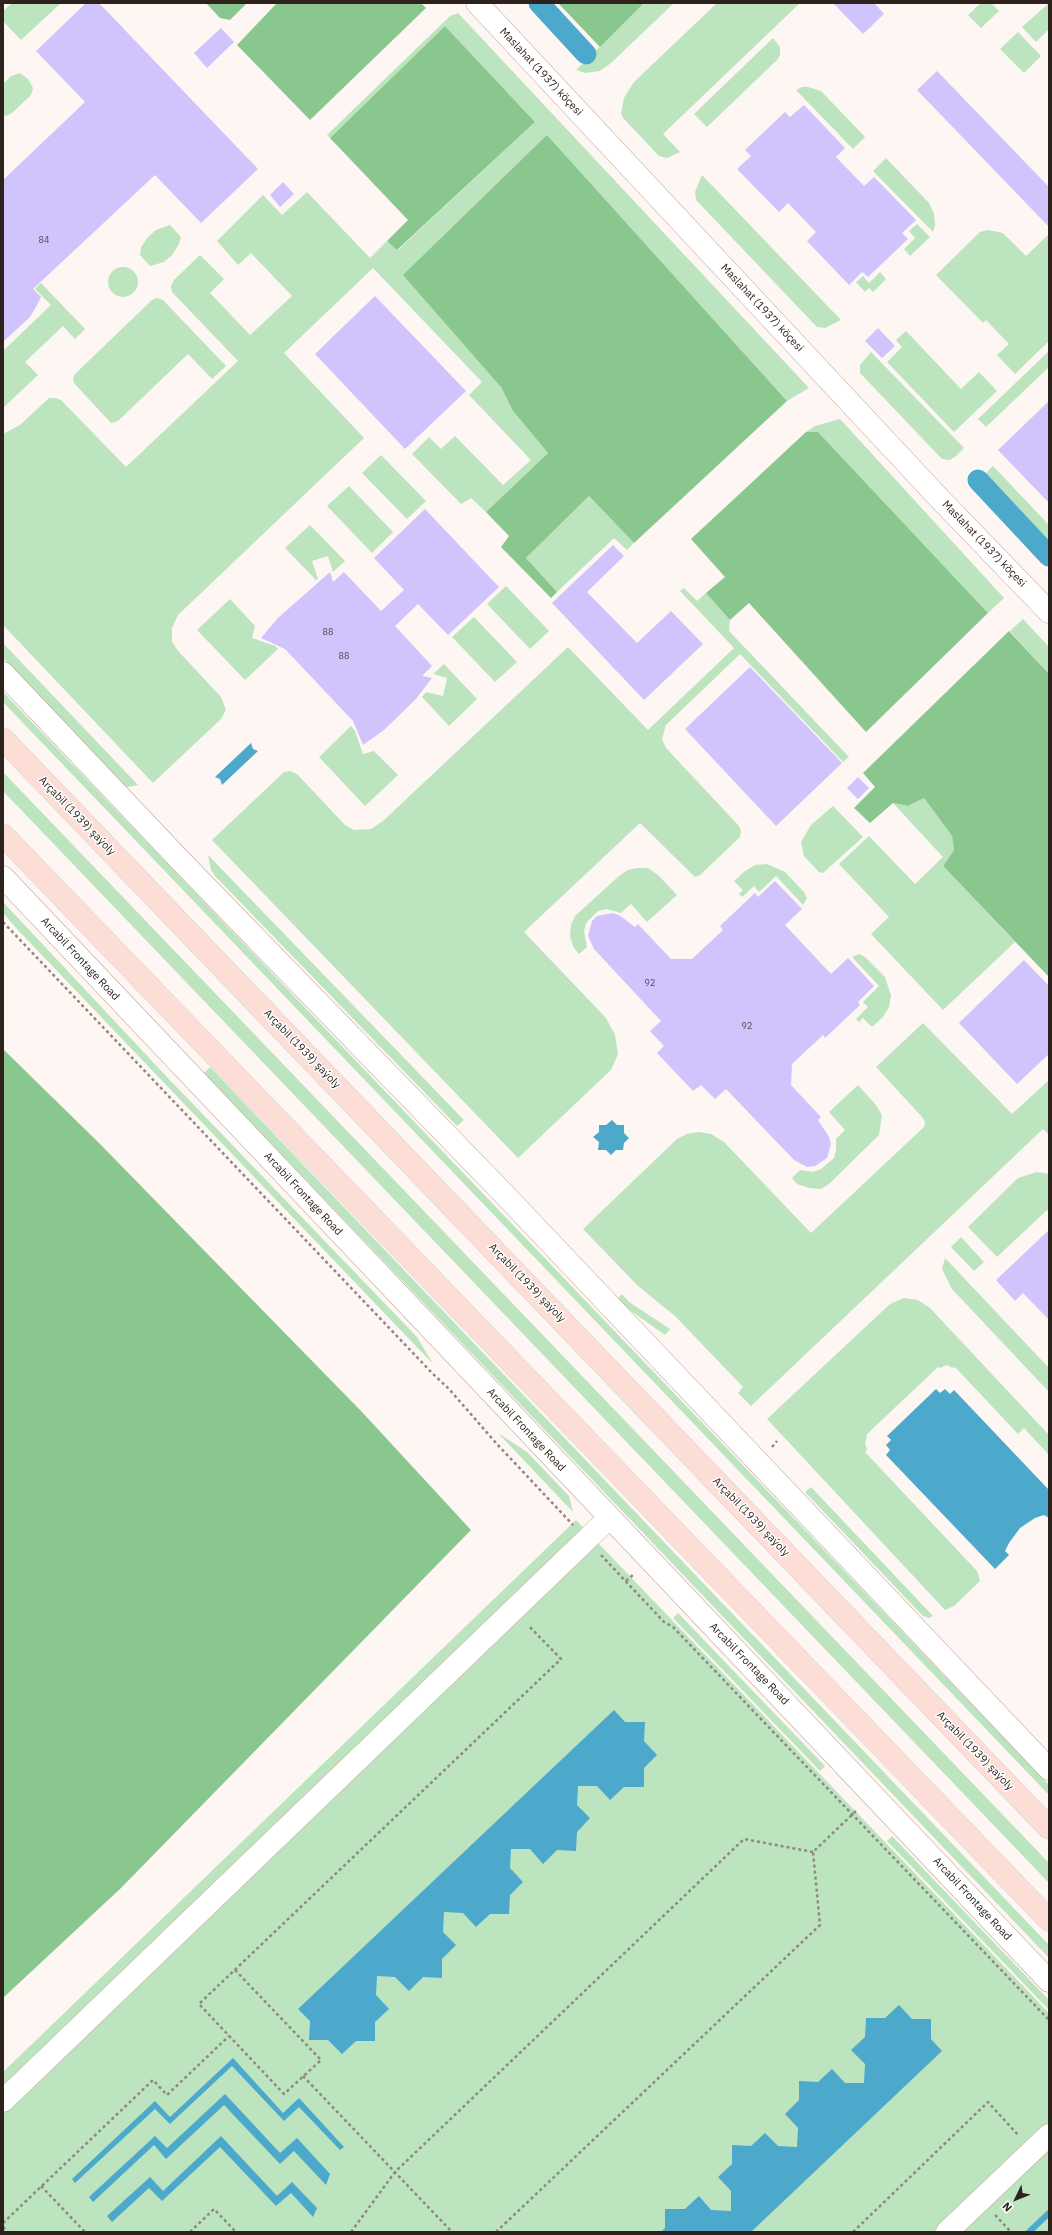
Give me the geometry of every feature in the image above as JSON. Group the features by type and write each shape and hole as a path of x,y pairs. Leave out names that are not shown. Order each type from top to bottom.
{"main road":[{"name":"Arçabil (1939) şaýoly","path":"3,739 1049,1828"},
{"path":"3,835 1049,1920"}],"street":[{"name":"Maslahat (1937) köçesi","path":"477,3 886,441 1049,612"},
{"path":"3,673 178,858 511,1201 1049,1769"},
{"name":"Arcabil Frontage Road","path":"3,877 1049,1981"},
{"path":"3,2101 609,1518"},
{"path":"947,2232 1049,2135"}],"path":[{"path":"3,922 415,1356 449,1389 496,1443 664,1622 673,1627 1049,2020"},
{"path":"599,1558 604,1558"},
{"path":"626,1582 633,1574 637,1578"},
{"path":"235,1970 321,2060 284,2094 199,2004 561,1659 523,1619"},
{"path":"813,1852 872,1794"},
{"path":"351,2232 395,2172 744,1839 813,1852"},
{"path":"496,2232 820,1925 813,1852"},
{"path":"3,2223 152,2080 167,2095 229,2036"},
{"path":"303,2076 452,2232"},
{"path":"852,2232 988,2102 1022,2139"},
{"path":"41,2186 85,2232"},
{"path":"190,2232 214,2209 236,2232"},
{"path":"3,2227 8,2232"}],"green space":[{"path":"12,3 61,3 21,40 3,21 3,11"},
{"path":"206,3 247,3 230,20 220,18"},
{"path":"277,3 421,3 426,8 310,120 237,45"},
{"path":"558,3 644,3 600,47"},
{"path":"644,3 674,3 611,63 600,71 585,73 576,70"},
{"path":"717,3 800,3 663,134 680,152 667,158 659,156 624,119 621,114 624,98 634,82"},
{"path":"981,3 991,3 999,11 981,28 968,15"},
{"path":"1049,3 1049,29 1036,42 1022,27"},
{"path":"458,13 809,388 787,401 547,135 501,387 513,411 548,453 486,512 471,498 461,504 412,454 429,437 441,449 455,436 503,485 531,460 469,395 482,382 373,268 284,353 364,438 178,615 172,628 172,642 179,652 221,697 226,710 221,719 153,783 3,625 3,434 20,425 49,398 55,398 61,400 126,467 238,361 172,292 171,286 174,280 200,255 224,279 210,293 250,335 292,296 251,253 238,265 217,241 263,195 282,215 307,192 370,258 387,241 398,250 535,122 445,26 330,138 327,135 450,16"},
{"path":"445,26 535,122 397,250 387,241 408,220 330,138"},
{"path":"1018,32 1041,56 1024,73 1000,49"},
{"path":"773,38 780,47 778,59 707,127 694,114"},
{"path":"20,73 28,79 33,88 31,95 12,113 6,116 3,115 3,84 11,76"},
{"path":"802,87 808,87 821,91 865,137 853,149 796,90"},
{"path":"547,135 787,401 634,543 589,496 526,558 557,592 551,598 501,547 509,536 486,512 548,453 513,411 501,387 403,275"},
{"path":"886,158 929,203 934,214 935,225 933,232 873,171"},
{"path":"702,175 841,320 825,328 817,327 696,200 695,192"},
{"path":"917,224 930,237 910,256 904,249 915,238 909,231"},
{"path":"170,225 181,237 179,244 172,255 164,262 150,266 140,255 141,247 148,237 156,230"},
{"path":"988,230 1003,233 1026,256 1049,234 1049,341 1015,374 997,355 1009,344 986,320 983,323 936,275 980,232"},
{"path":"123,267 134,271 138,282 134,293 123,297 112,293 108,282 112,271"},
{"path":"880,272 886,279 873,292 869,288 865,292 856,282 863,276 869,283"},
{"path":"41,283 85,329 75,339 63,326 25,362 38,375 3,408 3,351 51,305 35,289"},
{"path":"157,298 163,300 226,366 212,379 188,354 118,421 111,423 74,383 73,379 75,374 152,300"},
{"path":"906,331 961,389 979,372 997,391 954,432 887,362 902,347 896,340"},
{"path":"1049,351 1049,367 986,427 978,419"},
{"path":"871,352 964,448 956,456 950,460 942,459 860,373 860,365"},
{"path":"840,419 1004,598 988,613 818,432 806,432 815,426"},
{"path":"806,432 818,432 988,613 866,732 749,603 730,620 706,593 725,577 691,539"},
{"path":"381,455 426,501 407,519 362,473"},
{"path":"993,466 1049,525 1049,547 983,476"},
{"path":"349,486 393,532 372,553 327,506"},
{"path":"589,496 634,543 627,550 614,538 557,592 526,558"},
{"path":"310,525 345,561 333,572 328,556 312,561 318,579 316,580 285,548"},
{"path":"506,586 549,631 530,649 487,604"},
{"path":"684,588 697,601 706,593 730,620 729,631 849,757 843,762 740,654 666,725 662,739 666,748 739,826 741,831 740,837 700,875 695,877 640,823 524,932 606,1018 615,1035 618,1054 611,1070 518,1158 212,840 284,772 290,771 297,774 345,825 354,830 371,829 383,821 568,647 648,730 734,648 680,591"},
{"path":"230,599 255,626 252,638 275,646 278,649 245,680 197,630"},
{"path":"474,617 517,662 495,682 452,637"},
{"path":"1023,619 1049,647 1049,674 1010,631"},
{"path":"1009,631 1049,674 1049,977 943,866 954,850 952,836 924,798 908,806 893,803 870,823 854,808 875,787 863,773"},
{"path":"3,643 138,785 127,787 121,783 3,658"},
{"path":"444,664 477,699 449,726 422,697 426,692 443,696 447,678 433,674"},
{"path":"3,692 1049,1785 1049,1795 3,702"},
{"path":"351,726 355,731 363,754 374,751 398,775 365,806 319,757"},
{"path":"3,772 1049,1863 1049,1883 3,791"},
{"path":"924,798 952,836 954,850 943,866 1015,942 943,1010 871,934 889,917 839,864 869,836 915,884 943,857 893,803 908,806"},
{"path":"833,806 863,837 823,873 819,872 804,856 801,842 811,825"},
{"path":"208,855 464,1120 457,1126 215,876 211,870"},
{"path":"767,864 785,872 804,892 807,898 803,905 776,876 759,892 754,886 742,897 739,894 743,890 734,881 745,871 755,865"},
{"path":"648,868 658,875 677,895 647,922 631,904 621,913 607,909 598,911 586,923 584,931 587,947 579,954 574,948 570,937 571,925 575,916 619,876 628,870"},
{"path":"3,902 166,1076 417,1337 433,1364 16,928 3,913"},
{"path":"859,954 865,957 885,977 891,996 889,1007 883,1017 872,1027 863,1018 859,1022 856,1019 868,1007 863,1002 879,986 852,957"},
{"path":"923,1023 1012,1114 1049,1080 1049,1135 1043,1129 751,1406 738,1393 743,1387 675,1316 638,1286 583,1229 677,1139 687,1134 699,1132 711,1134 724,1142 811,1233 924,1127 925,1123 923,1118 876,1067"},
{"path":"3,1049 99,1143 362,1412 471,1530 121,1888 3,1998"},
{"path":"210,1067 1049,1945 1049,1958 204,1073"},
{"path":"858,1085 876,1105 882,1115 879,1135 829,1184 821,1189 809,1188 797,1184 792,1178 800,1170 813,1172 821,1169 834,1158 836,1139 845,1130 829,1112"},
{"path":"1037,1172 1049,1174 1049,1212 1047,1210 997,1257 968,1227 1018,1178"},
{"path":"961,1237 984,1262 974,1271 951,1247"},
{"path":"945,1258 1049,1368 1049,1392 952,1289 942,1269"},
{"path":"622,1294 629,1302 670,1329 665,1335 624,1306 617,1299"},
{"path":"904,1298 918,1300 930,1308 1049,1435 1049,1455 1024,1428 1018,1434 955,1367 953,1368 947,1365 940,1368 938,1367 866,1435 867,1437 865,1443 867,1450 865,1452 977,1571 980,1581 954,1606 945,1610 767,1419 890,1304"},
{"path":"498,1433 527,1452 569,1496 573,1512"},
{"path":"811,1487 933,1616 929,1618 923,1616 805,1492"},
{"path":"576,1520 1049,2013 1049,2232 3,2232 3,2072"},
{"path":"678,1613 825,1766 820,1771 673,1618"},
{"path":"892,1836 1049,2000 1049,2010 887,1841"}],"water":[{"path":"251,743 253,749 258,751 222,785 220,779 215,777"},
{"path":"612,1120 617,1125 624,1125 624,1133 629,1138 624,1143 623,1150 616,1150 611,1155 606,1150 598,1150 599,1142 593,1137 599,1132 599,1125 606,1125"},
{"path":"936,1389 940,1393 945,1389 950,1394 954,1390 1049,1490 1049,1518 1044,1515 1035,1518 1020,1528 1005,1551 1009,1555 995,1569 886,1455 890,1450 886,1445 891,1440 887,1436"},
{"path":"614,1710 625,1722 645,1722 644,1741 657,1755 644,1768 644,1787 624,1787 610,1800 597,1786 578,1786 577,1805 590,1818 577,1832 576,1851 557,1850 543,1864 530,1849 511,1849 510,1868 523,1882 510,1895 509,1914 490,1914 476,1927 463,1913 444,1912 443,1932 456,1945 442,1959 442,1978 423,1977 409,1991 395,1977 377,1976 376,1995 389,2009 375,2022 375,2041 356,2041 342,2054 328,2040 309,2040 310,2021 298,2009"},
{"path":"899,2005 912,2019 931,2019 931,2039 942,2051 751,2232 661,2232 665,2228 665,2209 685,2209 699,2196 711,2210 731,2211 731,2191 718,2177 732,2164 732,2145 751,2146 765,2133 778,2146 797,2147 798,2128 785,2114 799,2100 799,2081 818,2082 832,2069 845,2083 864,2083 865,2064 851,2050 865,2037 866,2018 885,2018"},
{"path":"233,2058 283,2113 299,2098 344,2147 340,2150 299,2107 284,2121 232,2066 170,2124 155,2109 75,2183 72,2179 155,2101 170,2117"},
{"path":"225,2094 280,2153 297,2138 330,2174 326,2185 294,2151 280,2164 224,2105 166,2159 154,2145 93,2202 89,2197 155,2136 167,2148"},
{"path":"221,2136 277,2196 292,2182 317,2208 313,2217 291,2193 276,2206 220,2147 162,2201 149,2188 112,2222 107,2216 150,2177 163,2191"}],"building":[{"path":"86,3 99,3 258,169 201,223 155,175 33,289 41,297 36,307 30,317 3,342 3,180 85,102 36,51"},
{"path":"833,3 874,3 884,14 863,34"},
{"path":"221,28 234,42 207,68 194,53"},
{"path":"937,71 1049,187 1049,227 917,90"},
{"path":"804,105 845,148 836,157 864,186 874,177 916,220 902,233 908,239 868,277 862,272 849,285 807,241 816,232 788,203 779,212 737,169 751,156 745,150 785,112 790,117"},
{"path":"283,182 294,194 280,207 270,195"},
{"path":"375,296 466,391 405,449 315,354"},
{"path":"878,328 895,346 882,358 865,341"},
{"path":"1049,401 1049,503 998,450"},
{"path":"425,509 499,587 448,635 418,604 395,626 432,666 422,676 432,678 416,699 384,730 363,745 353,721 285,649 261,638 278,618 330,572 333,582 344,572 381,611 404,590 374,558"},
{"path":"613,545 624,556 587,592 637,643 671,611 703,644 644,700 552,603"},
{"path":"750,667 842,763 776,826 685,729"},
{"path":"858,777 869,788 858,799 847,788"},
{"path":"775,881 802,909 785,925 831,974 848,958 874,986 858,1002 860,1005 825,1038 823,1035 792,1064 791,1085 821,1117 818,1120 829,1137 831,1144 827,1158 815,1166 807,1167 794,1160 726,1089 715,1099 701,1085 693,1091 657,1053 664,1046 650,1031 661,1021 594,949 588,936 592,921 597,916 612,913 619,915 635,927 638,924 671,959 692,959 723,930 720,926 755,893 758,897"},
{"path":"1024,960 1049,986 1049,1054 1017,1084 959,1023"},
{"path":"1049,1230 1049,1320 1023,1293 1015,1301 996,1280"}],"waterway":[{"path":"539,3 586,54"},
{"path":"978,480 1049,556"},
{"path":"1029,2232 1049,2213"}]}
